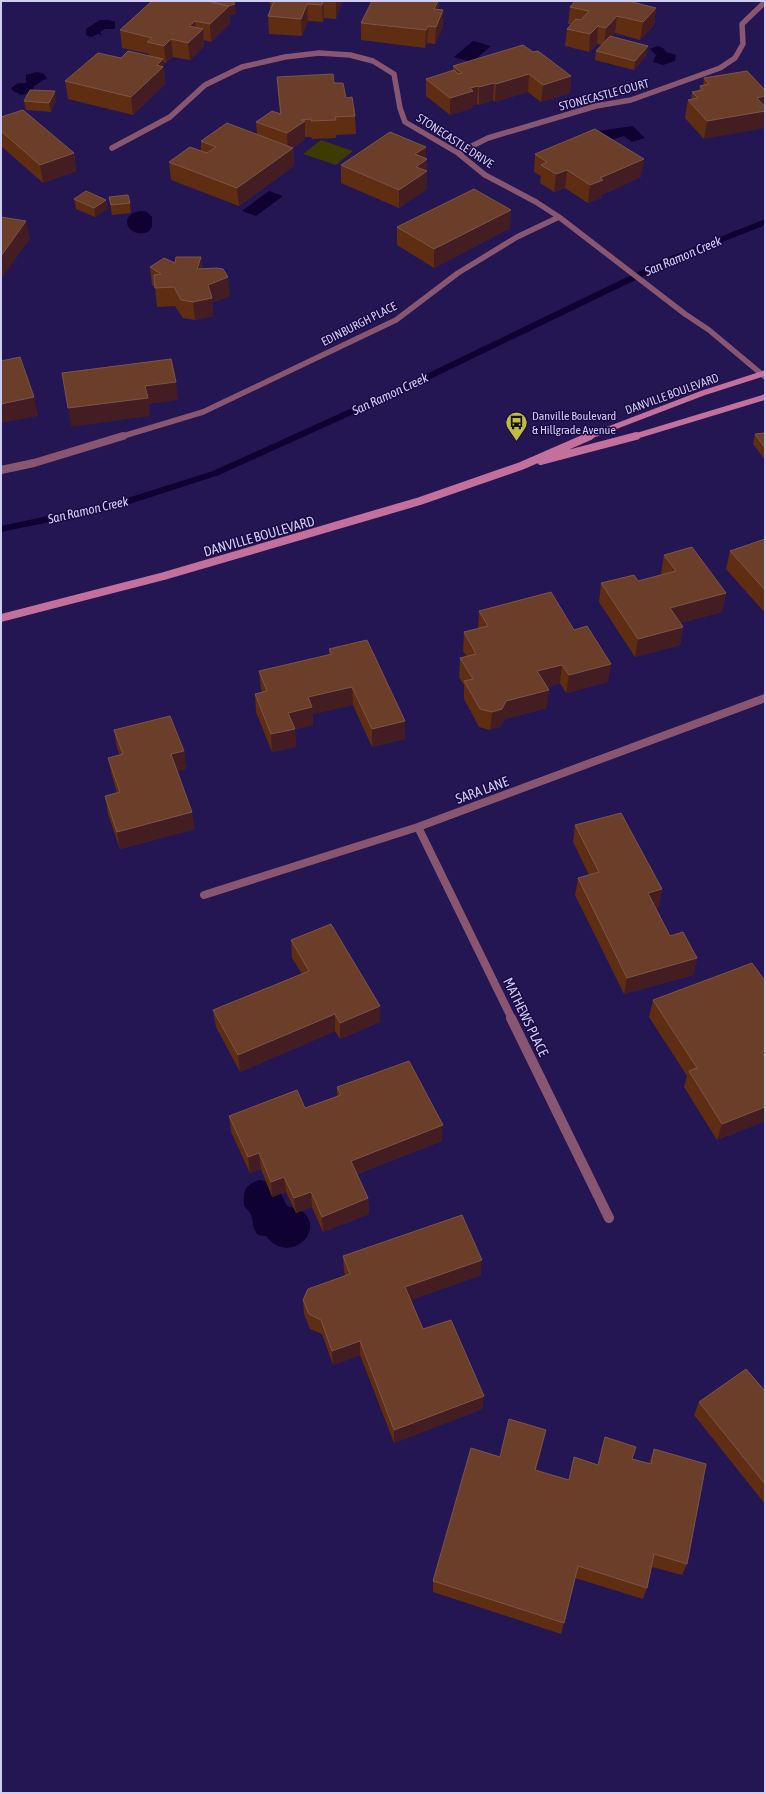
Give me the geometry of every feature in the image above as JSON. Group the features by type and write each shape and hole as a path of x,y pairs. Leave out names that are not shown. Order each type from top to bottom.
{"main road":[{"name":"DANVILLE BOULEVARD","path":"521,466 562,447 703,394 764,374"},
{"name":"DANVILLE BOULEVARD","path":"1,618 164,576 298,538 420,501 521,466 641,435 765,397"}],"street":[{"name":"STONECASTLE COURT","path":"458,153 488,138 596,106 631,100 720,68 735,58 743,44 742,24 765,2"},
{"name":"STONECASTLE DRIVE","path":"112,148 170,117 205,85 242,67 285,57 319,53 350,55 373,61 394,74 400,108 406,122 458,153 485,175 536,202 559,217 685,314 709,330 764,374"},
{"name":"EDINBURGH PLACE","path":"1,470 34,463 203,412 396,320 458,273 517,237 559,217"},
{"name":"SARA LANE","path":"204,895 418,827 765,698"},
{"name":"MATHEWS PLACE","path":"418,827 609,1218"}],"shaded area":[{"path":"100,20 115,22 115,29 105,29 100,32 102,35 98,34 91,37 86,35 86,29"},
{"path":"473,41 491,46 472,62 454,57"},
{"path":"658,46 663,48 666,52 676,55 675,61 663,65 653,62 656,55 650,49"},
{"path":"37,72 44,74 47,78 34,86 32,92 21,95 13,91 11,88 18,83 26,83 26,75"},
{"path":"633,126 645,138 632,142 624,136 608,141 598,131"},
{"path":"321,140 353,151 336,165 303,154"},
{"path":"269,191 283,196 256,216 242,211"},
{"path":"134,212 147,212 152,217 152,227 148,232 134,232 127,224 127,220"},
{"path":"259,1180 277,1188 287,1206 302,1211 309,1219 310,1228 308,1236 294,1247 285,1248 275,1244 266,1236 258,1235 255,1231 251,1214 244,1206 244,1200 245,1192 248,1186"}],"building":[{"path":"152,1 206,1 229,6 210,24 195,21 189,26 203,29 188,43 171,39 164,46 147,42 152,38 120,30"},
{"path":"211,1 233,1 235,4 228,6"},
{"path":"274,1 323,1 322,5 307,4 301,19 268,16"},
{"path":"372,1 438,1 434,9 443,10 436,27 428,26 426,30 361,23"},
{"path":"575,1 628,1 656,8 643,22 617,16 606,28 598,26 590,34 567,29 576,19 581,20 589,11 570,7"},
{"path":"610,36 648,46 635,61 596,51"},
{"path":"523,45 533,52 538,51 571,76 543,85 529,74 496,84 494,83 470,88 473,91 450,98 426,79 454,70 458,74 462,73 453,66"},
{"path":"128,51 163,59 157,65 163,67 131,97 65,81 98,53 121,58"},
{"path":"747,71 765,90 765,96 757,98 765,107 765,111 707,121 688,100 698,98 692,92 703,90 700,86 709,84 704,78"},
{"path":"333,74 334,83 343,83 346,98 352,97 355,116 335,117 336,120 301,120 305,121 287,133 256,122 272,111 281,114 277,77"},
{"path":"30,90 55,91 49,103 24,101"},
{"path":"23,110 74,153 40,165 1,131 1,117"},
{"path":"227,123 293,148 237,188 169,162 190,147 207,153 216,147 201,141"},
{"path":"595,129 644,159 600,178 603,180 590,185 567,170 556,174 541,165 547,162 535,154"},
{"path":"390,132 426,147 415,154 427,159 416,167 427,171 399,190 341,165"},
{"path":"474,189 511,210 434,249 397,227"},
{"path":"86,191 106,200 94,208 74,199"},
{"path":"128,195 130,203 111,205 109,197"},
{"path":"1,217 26,221 1,256"},
{"path":"176,257 201,257 197,269 223,269 228,277 208,285 212,298 193,302 181,300 174,287 155,288 154,275 161,274 150,267 164,258 175,263"},
{"path":"20,357 34,397 1,404 1,361"},
{"path":"171,359 176,382 145,386 148,398 68,408 62,373"},
{"path":"765,433 765,448 755,434"},
{"path":"765,539 765,590 730,551"},
{"path":"692,547 726,593 670,608 683,627 638,639 601,583 634,575 638,581 676,571 664,555"},
{"path":"551,592 574,630 587,626 611,664 569,675 562,665 537,671 549,690 506,701 502,709 492,712 480,709 464,681 473,679 460,658 476,654 464,632 488,626 479,611"},
{"path":"367,640 405,721 372,729 352,687 308,697 312,707 288,713 295,729 271,734 255,694 267,691 259,671 332,654 329,649"},
{"path":"170,716 184,751 171,754 192,812 117,832 105,796 120,792 108,758 123,754 114,730"},
{"path":"621,813 662,889 648,893 670,936 683,932 697,958 627,978 578,878 599,872 575,825"},
{"path":"331,924 380,1006 340,1023 335,1014 238,1055 213,1010 309,971 291,940"},
{"path":"752,963 765,981 765,1051 762,1052 765,1057 765,1107 722,1124 689,1071 697,1068 653,1000"},
{"path":"409,1061 443,1125 351,1161 368,1198 322,1217 311,1192 294,1198 284,1177 271,1182 259,1153 248,1157 229,1116 297,1090 305,1108 341,1095 337,1087"},
{"path":"462,1215 482,1260 405,1287 423,1329 451,1320 484,1396 394,1430 360,1341 332,1351 321,1320 309,1314 303,1300 308,1289 350,1274 343,1256"},
{"path":"746,1369 765,1391 765,1484 699,1402"},
{"path":"509,1419 546,1430 535,1470 569,1480 574,1457 598,1465 605,1437 636,1447 632,1459 651,1464 654,1449 706,1464 687,1564 654,1554 647,1588 578,1566 564,1623 433,1581 471,1448 500,1457"}],"waterway":[{"name":"San Ramon Creek","path":"1,529 117,505 216,473 419,381 674,258 765,222"}],"place":[{"name":"Danville Boulevard & Hillgrade Avenue","path":"516,442"}]}
